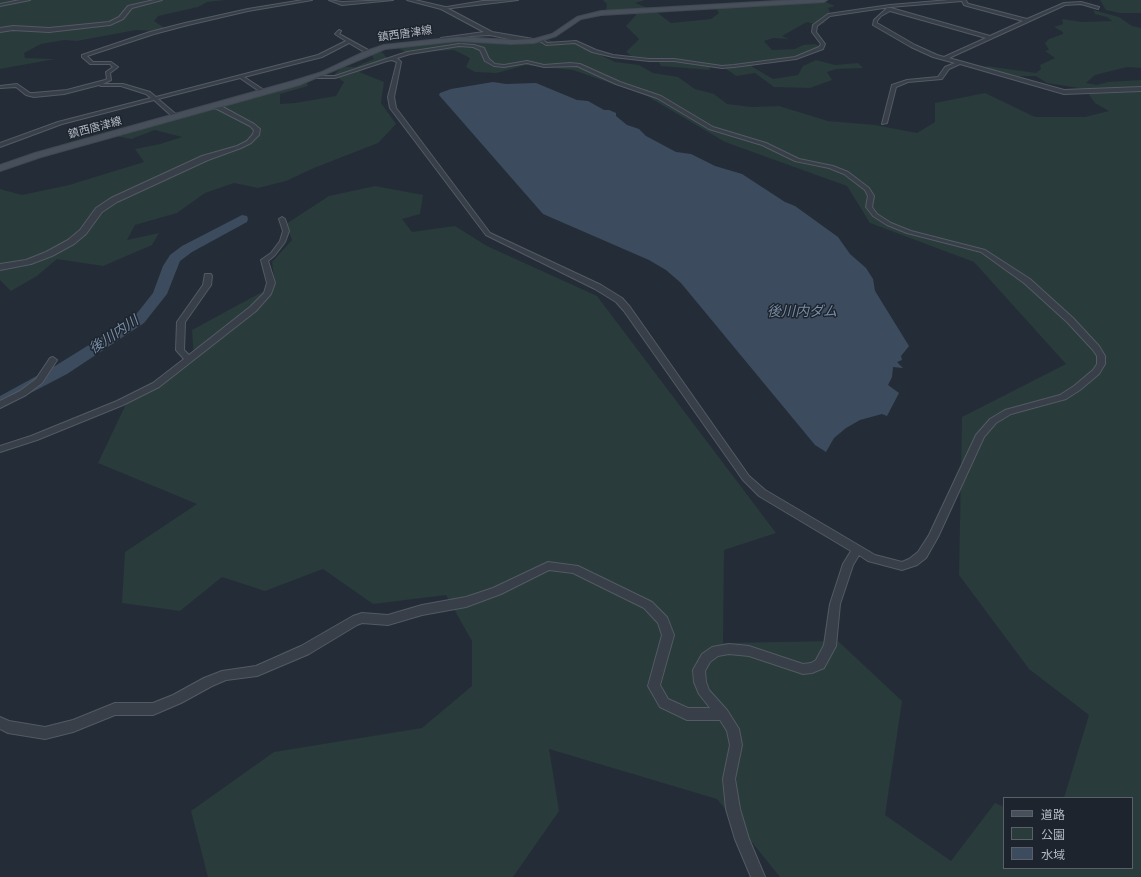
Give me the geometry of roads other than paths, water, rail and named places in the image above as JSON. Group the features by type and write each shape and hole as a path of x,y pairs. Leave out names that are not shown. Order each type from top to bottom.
{"main road":[{"name":"鎮西唐津線","path":"0,168 38,155 314,77 368,52 397,45 441,40 469,39 521,43 540,40 554,35 579,18 601,13 824,0"}],"street":[{"path":"0,5 28,0"},
{"path":"0,30 13,28 49,30 110,23 121,18 130,7 160,0"},
{"path":"64,92 109,80 108,72 116,66 110,63 92,63 84,56 152,33 187,24 248,10 310,0"},
{"path":"330,0 342,4 391,0"},
{"path":"409,0 443,8 484,28 490,33"},
{"path":"443,8 484,2 513,0"},
{"path":"441,40 471,34 490,33 518,39 540,40 546,44 576,42 594,51 613,56 680,61 722,67 796,58 821,48 823,44 814,32 815,25 829,15 897,6 964,0 965,4 968,5 1028,21"},
{"path":"944,59 1070,2 1098,8"},
{"path":"897,6 888,9 880,15 875,21 878,27 913,46 944,59 1064,92 1141,89"},
{"path":"888,9 990,38"},
{"path":"340,31 337,34 368,52"},
{"path":"0,145 60,123 320,56 349,41"},
{"path":"314,77 335,77 393,58 439,47 467,45 482,48 486,60 494,65 504,66 522,62 544,66 570,64 578,65 618,83 659,97 711,128 764,144 797,160 839,169 867,189 871,196 869,207 875,215 889,224 909,232 983,251 990,255 1032,286 1070,320 1096,348 1101,356 1101,364 1096,372 1077,388 1046,403 1008,412 993,421 980,435 933,537 922,555 913,562 902,566 889,564 856,551 834,535 762,493 746,478 627,309 619,300 598,287 488,234 391,103 399,62 393,58"},
{"path":"884,124 894,86 908,81 940,78 947,68 959,63"},
{"path":"241,77 262,91"},
{"path":"0,87 17,85 28,94 34,95 64,92 95,86 121,85 148,93 176,116"},
{"path":"0,267 28,262 49,254 70,242 83,232 100,210 114,200 198,161 239,147 249,142 256,135 257,129 252,125 212,106"},
{"path":"0,449 34,438 120,403 156,385 253,309 267,294 271,283 264,260 273,254 283,241 286,231 282,219"},
{"path":"189,360 180,350 181,322 208,285 208,278"},
{"path":"0,405 23,393 39,381 53,360"},
{"path":"758,877 742,839 733,810 729,779 736,744 733,729 723,714 705,694 700,682 699,670 706,658 716,651 729,649 749,651 803,669 812,668 820,664 830,646 835,604 848,564 856,551"},
{"path":"0,723 8,727 45,733 73,726 115,709 153,709 177,699 208,682 226,676 257,671 305,650 353,621 362,618 388,620 422,610 466,602 497,591 548,566 574,569 648,605 663,620 668,635 654,686 664,703 687,714 723,714"}],"water":[{"name":"後川内ダム","path":"493,82 506,84 536,83 577,100 588,101 604,110 609,110 616,113 616,116 627,125 639,129 646,136 676,152 691,154 715,166 742,174 785,202 795,206 838,237 850,254 866,268 873,279 875,291 909,346 901,356 902,360 897,362 903,368 893,367 892,377 888,385 899,393 887,416 882,414 860,420 846,428 834,438 826,452 815,445 681,283 666,270 649,260 543,214 439,95 440,93 451,89"}],"waterway":[{"name":"後川内川","path":"0,403 61,370 139,320 160,294 170,266 175,258 187,249 242,219"}]}
